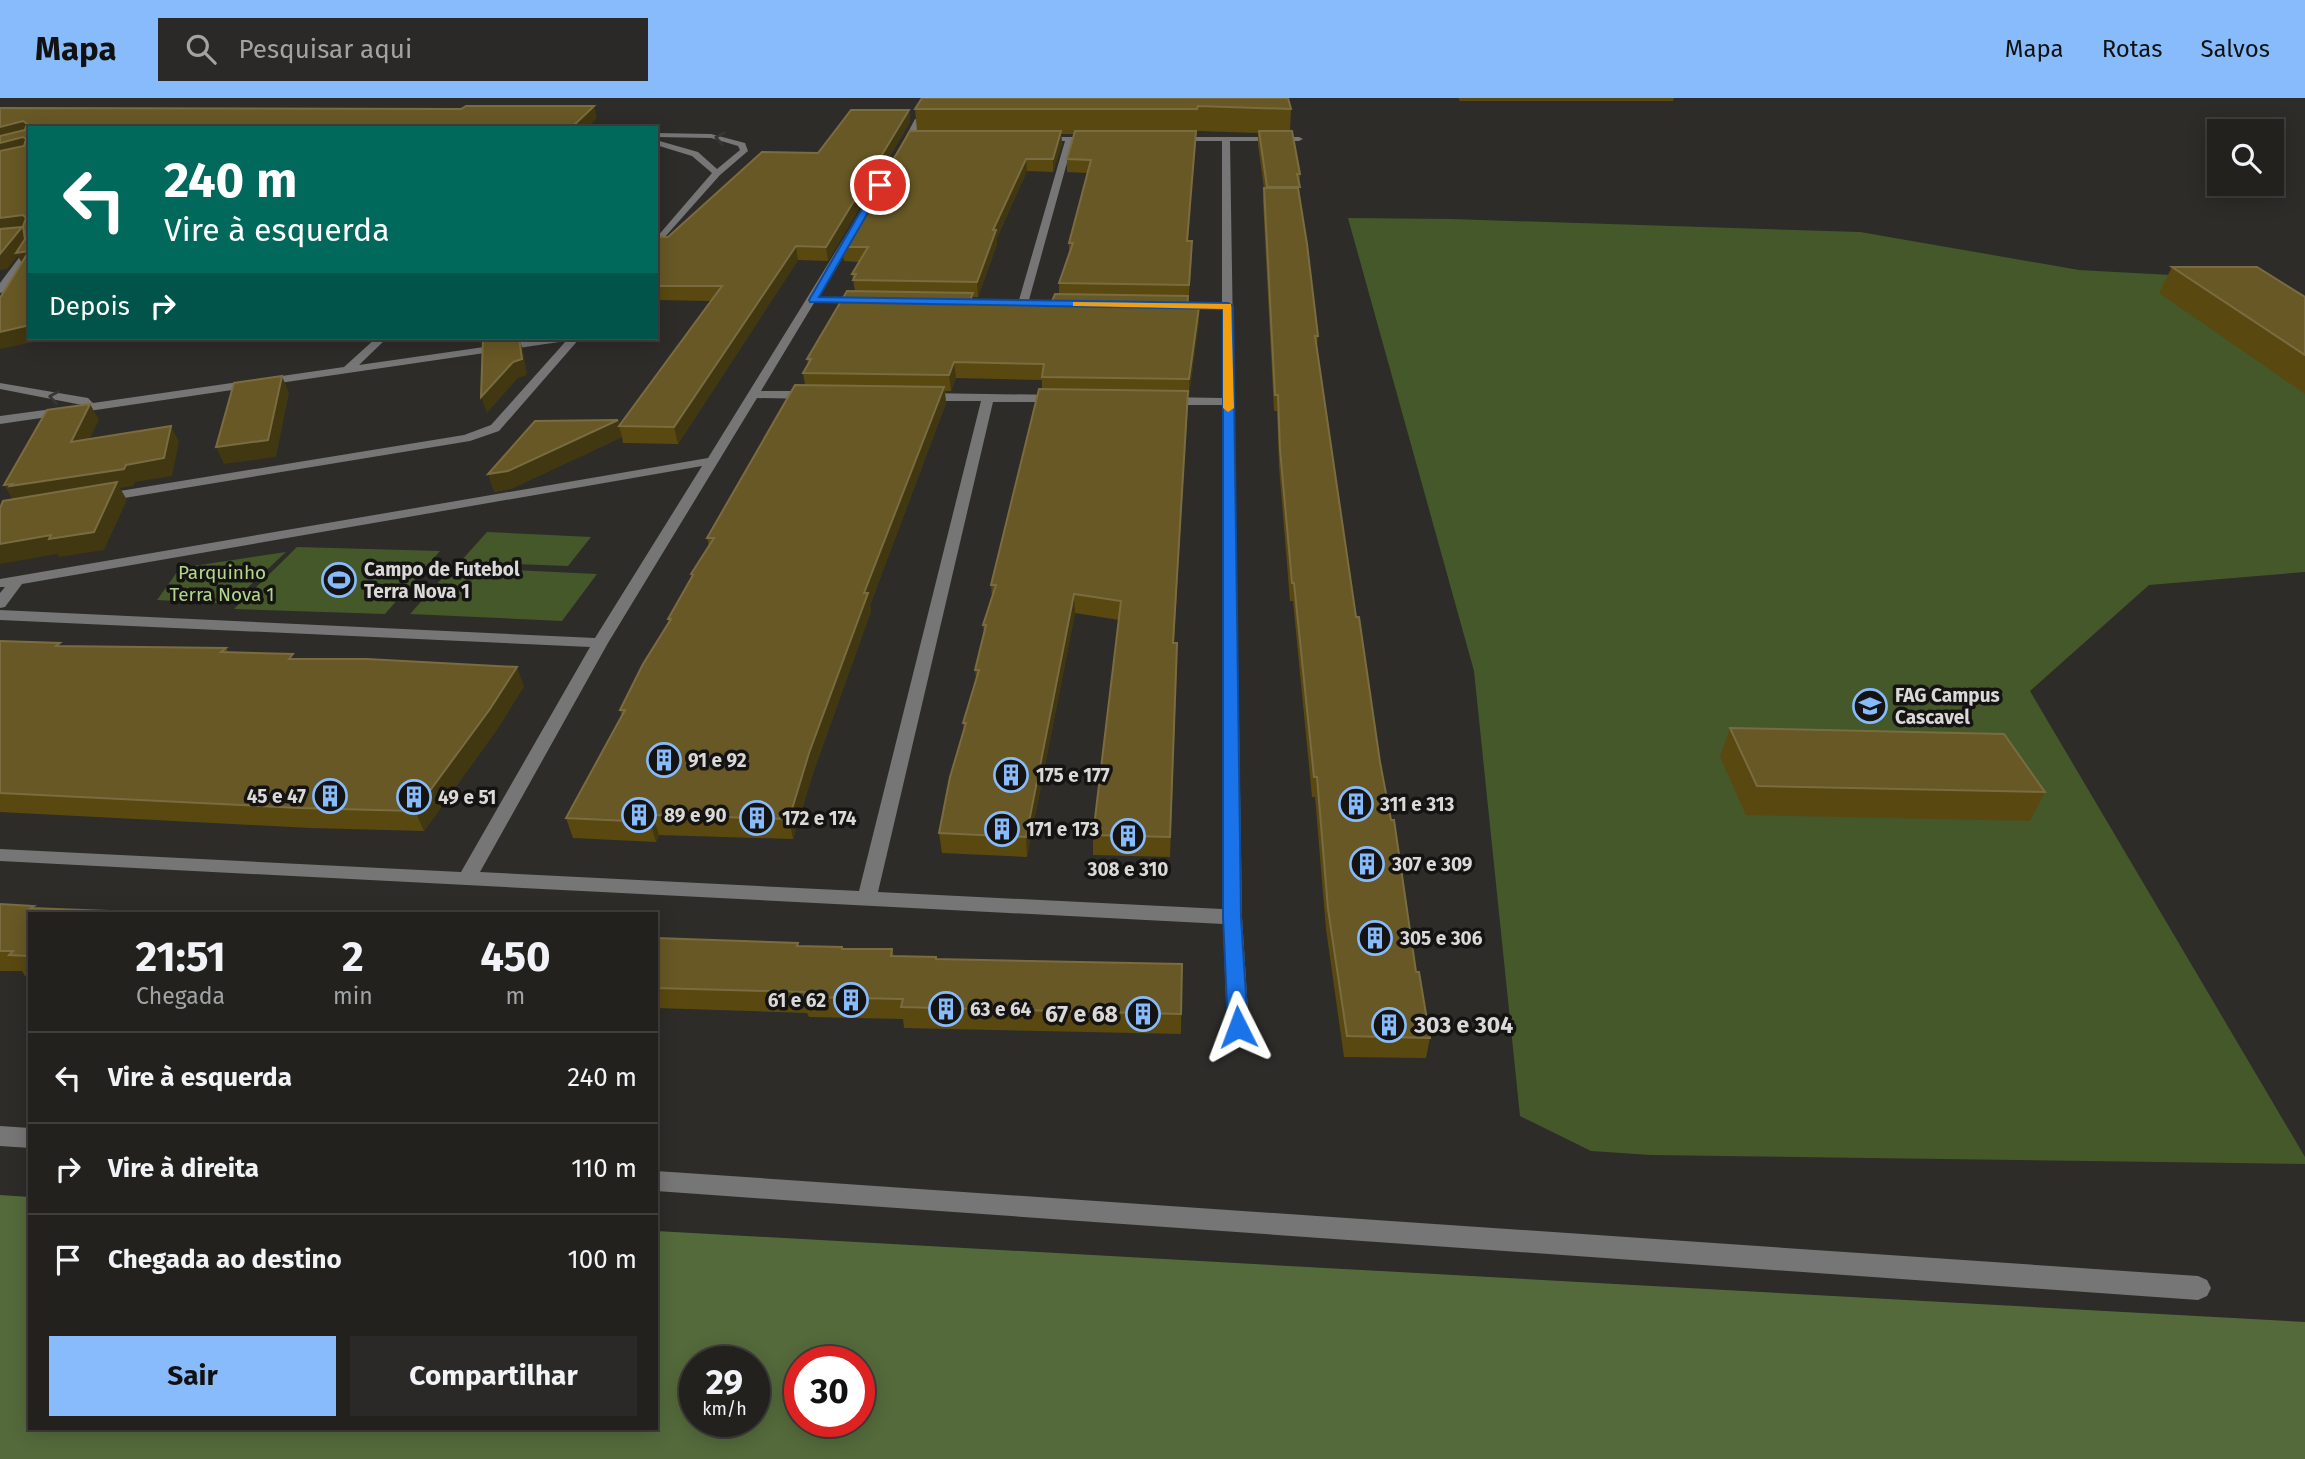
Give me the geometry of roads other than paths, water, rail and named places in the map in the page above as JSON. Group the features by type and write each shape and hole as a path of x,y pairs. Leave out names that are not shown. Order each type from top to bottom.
{"street":[{"path":"894,162 914,139 918,121"},
{"path":"658,135 704,135 732,140 742,145 744,151 717,173 658,242"},
{"path":"1029,139 1109,139"},
{"path":"1023,303 1070,139"},
{"path":"1161,139 1299,139"},
{"path":"1226,139 1232,917 1238,1027"},
{"path":"658,143 695,154 717,173"},
{"path":"467,878 600,643 751,394 813,300 860,219"},
{"path":"0,290 28,249"},
{"path":"813,300 883,301"},
{"path":"939,302 1091,304"},
{"path":"1159,305 1228,306"},
{"path":"347,370 380,340"},
{"path":"0,421 554,340"},
{"path":"82,500 466,438 495,428 573,340"},
{"path":"0,386 108,405"},
{"path":"751,394 821,395"},
{"path":"905,397 1068,400"},
{"path":"867,899 988,398"},
{"path":"1148,401 1228,402"},
{"path":"0,583 711,461"},
{"path":"0,604 17,580"},
{"path":"0,615 600,643"},
{"path":"0,855 1232,917"},
{"path":"0,1136 28,1138"},
{"path":"658,1181 2198,1288"}],"place":[{"name":"Campo de Futebol Terra Nova 1","path":"339,580"},
{"name":"FAG Campus Cascavel","path":"1870,706"},
{"name":"91 e 92","path":"664,760"},
{"name":"175 e 177","path":"1011,775"},
{"name":"45 e 47","path":"330,796"},
{"name":"49 e 51","path":"414,797"},
{"name":"311 e 313","path":"1356,804"},
{"name":"89 e 90","path":"639,815"},
{"name":"172 e 174","path":"757,818"},
{"name":"171 e 173","path":"1002,829"},
{"name":"308 e 310","path":"1128,836"},
{"name":"307 e 309","path":"1367,864"},
{"name":"305 e 306","path":"1375,938"},
{"name":"61 e 62","path":"851,1000"},
{"name":"63 e 64","path":"946,1009"},
{"name":"67 e 68","path":"1143,1014"},
{"name":"303 e 304","path":"1389,1025"}],"park label":[{"name":"Parquinho Terra Nova 1","path":"222,583"}]}
